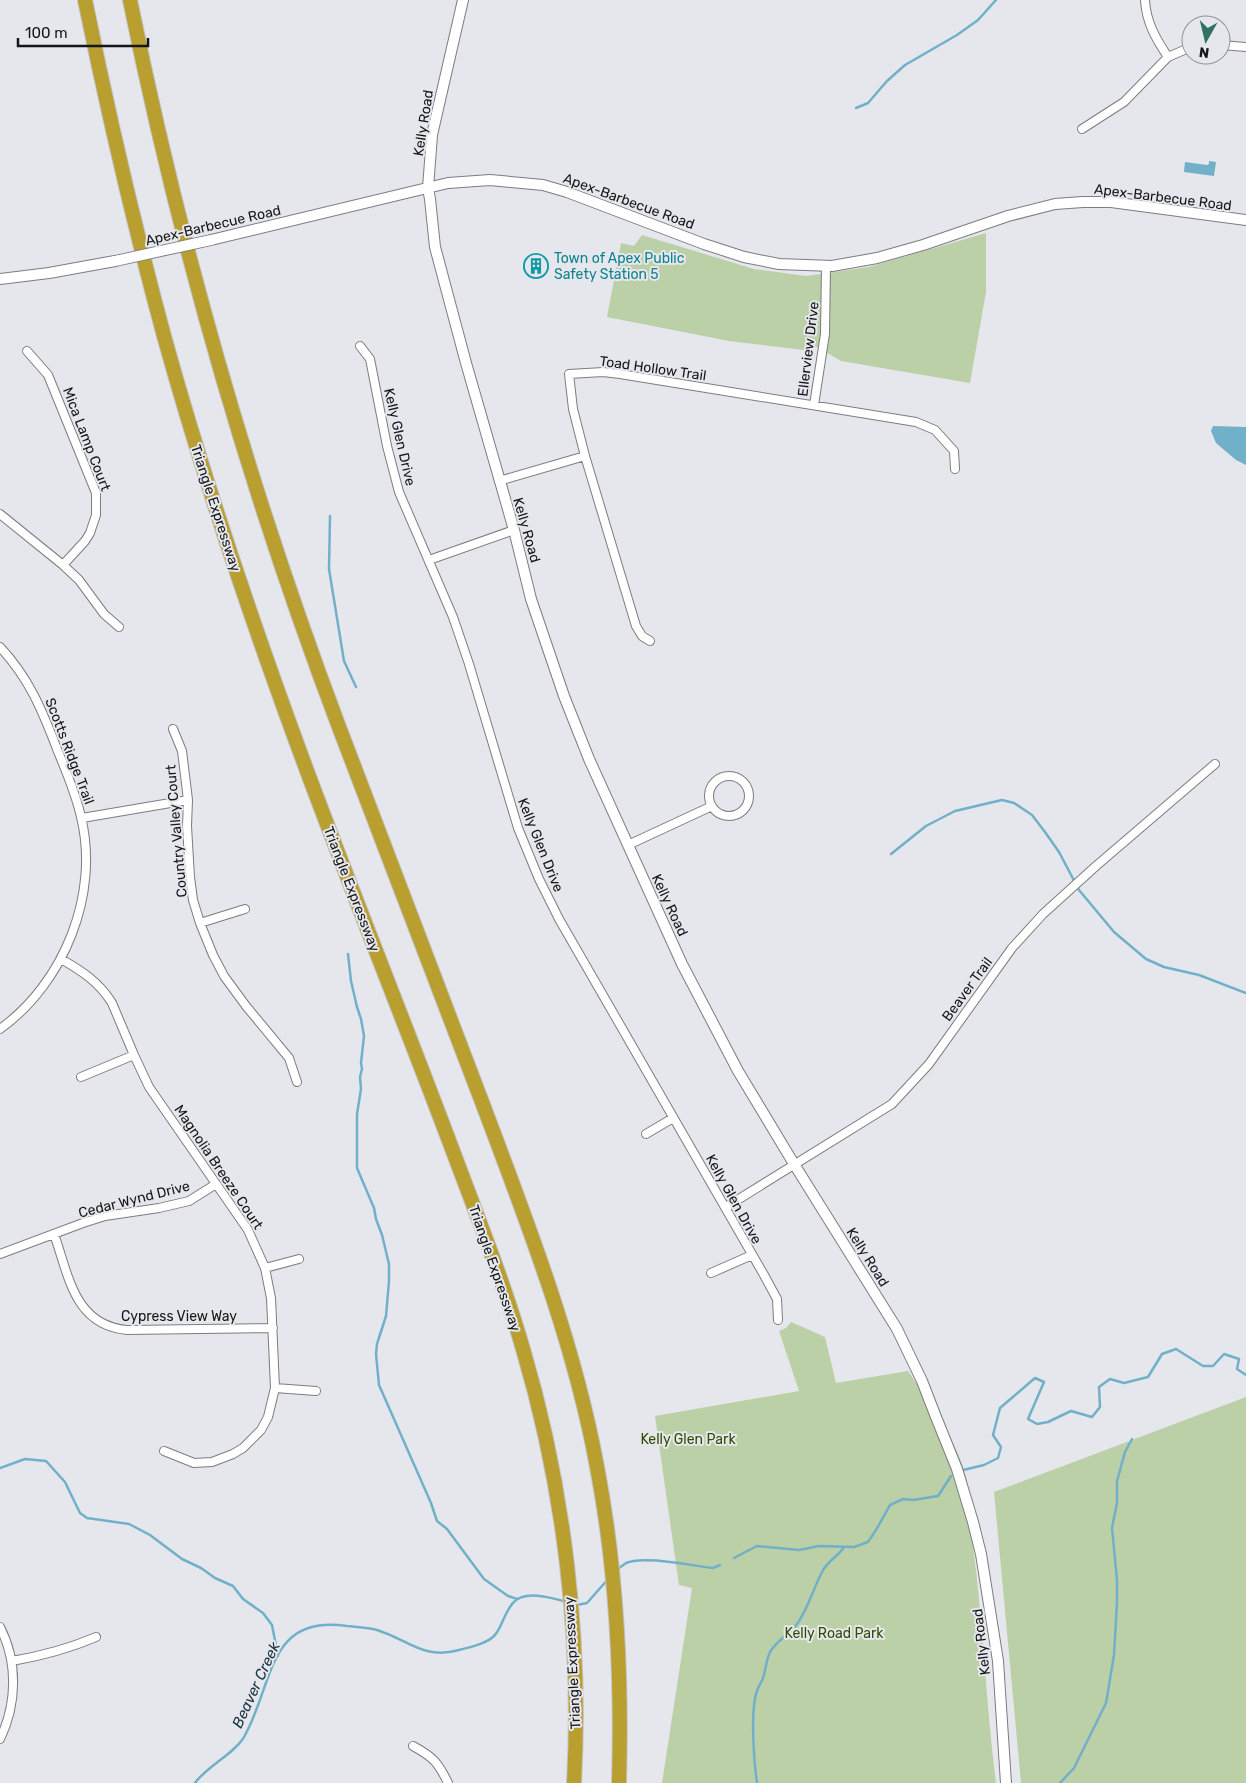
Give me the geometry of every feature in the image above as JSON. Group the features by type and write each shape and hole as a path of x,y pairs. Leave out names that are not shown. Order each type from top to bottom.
{"highway":[{"name":"Triangle Expressway","path":"85,0 99,72 142,250 165,338 220,521 266,659 308,773 482,1228 509,1303 533,1387 551,1468 566,1562 572,1626 576,1726 574,1783"},
{"path":"130,0 155,114 197,286 260,502 335,718 526,1218 559,1312 576,1374 597,1465 610,1543 618,1633 621,1738 619,1783"}],"street":[{"name":"Kelly Road","path":"463,0 432,135 428,188 435,248 514,530 531,599 564,696 589,759 682,964 734,1063 794,1164 897,1329 922,1381 956,1470 973,1522 986,1582 998,1661 1006,1783"},
{"path":"1145,0 1147,15 1154,36 1168,57"},
{"path":"1231,45 1246,47"},
{"path":"1082,129 1124,102 1168,57 1181,51"},
{"name":"Apex-Barbecue Road","path":"0,279 49,273 116,261 211,240 448,182 516,182 543,185 567,192 685,237 744,257 780,264 826,266 877,258 923,245 1008,216 1055,204 1111,202 1246,220"},
{"name":"Ellerview Drive","path":"814,405 825,334 826,266"},
{"name":"Kelly Glen Drive","path":"360,346 370,360 386,446 399,492 453,617 470,664 518,828 539,878 559,919 726,1207 777,1299 778,1320"},
{"name":"Mica Lamp Court","path":"28,351 48,374 96,492 96,515 90,533 63,565"},
{"name":"Toad Hollow Trail","path":"650,642 642,636 636,626 585,456 573,410 569,374 603,372 620,374 916,422 935,430 954,451 955,469"},
{"path":"499,481 585,456"},
{"path":"0,514 79,580 104,614 119,627"},
{"path":"429,560 514,530"},
{"name":"Scotts Ridge Trail","path":"0,647 20,670 40,705 82,818 85,851 84,887 76,922 61,959 35,996 0,1029"},
{"name":"Country Valley Court","path":"173,729 182,750 188,800 189,870 193,900 200,923 224,976 289,1058 297,1082"},
{"name":"Beaver Trail","path":"726,1207 892,1104 929,1064 1012,948 1043,914 1215,764"},
{"path":"735,777 746,785 749,798 744,809 739,813 727,816 716,811 712,806 710,793 716,781 722,778 735,777"},
{"path":"82,818 188,800"},
{"path":"628,845 712,806"},
{"path":"200,923 245,909"},
{"name":"Magnolia Breeze Court","path":"61,959 87,975 106,993 150,1087 248,1230 265,1268 272,1298 274,1388 268,1417 260,1430 252,1440 234,1454 212,1462 194,1463 164,1451"},
{"path":"81,1077 134,1055"},
{"path":"646,1134 673,1118"},
{"name":"Cedar Wynd Drive","path":"0,1254 105,1216 159,1208 189,1201 216,1184"},
{"name":"Cypress View Way","path":"54,1234 79,1302 88,1315 102,1325 127,1330 273,1328"},
{"path":"711,1273 752,1256"},
{"path":"265,1268 299,1259"},
{"path":"274,1388 316,1391"},
{"path":"0,1627 12,1661 10,1712 0,1739"},
{"path":"12,1661 55,1653 96,1637"},
{"path":"413,1746 431,1756 443,1772 448,1783"}],"green space":[{"path":"986,233 986,292 970,383 841,361 817,347 803,350 729,341 607,317 621,243 634,246 642,235 754,269 806,276 869,267"},
{"name":"Kelly Road Park","path":"791,1322 825,1337 836,1383 908,1371 941,1420 955,1446 965,1473 969,1491 996,1783 662,1783 692,1588 679,1585 655,1416 799,1391 779,1331 786,1328"},
{"path":"1246,1397 1246,1783 1021,1783 994,1492"}],"water":[{"path":"1209,161 1216,162 1214,176 1184,172 1185,162 1207,165"},
{"path":"1213,426 1246,427 1246,465 1236,460 1216,443 1211,431"}],"waterway":[{"path":"856,108 868,103 887,81 905,65 957,35 978,20 996,0"},
{"path":"330,516 329,569 344,661 356,687"},
{"path":"891,854 926,826 955,811 1002,800 1014,803 1032,815 1059,852 1079,890 1114,932 1146,959 1164,967 1199,975 1246,993"},
{"path":"348,954 351,981 364,1036 360,1077 361,1089 357,1114 357,1168 374,1208 389,1264 386,1316 377,1344 376,1354 379,1385 431,1503 437,1521 447,1529 484,1579 508,1596 517,1599"},
{"name":"Beaver Creek","path":"959,1471 984,1465 998,1458 1001,1447 993,1435 1000,1408 1035,1378 1044,1382 1028,1419 1037,1424 1048,1422 1071,1411 1092,1417 1100,1407 1099,1387 1110,1379 1124,1383 1148,1377 1162,1354 1176,1349 1203,1366 1213,1366 1224,1354 1239,1359 1237,1369 1246,1375"},
{"path":"1060,1783 1074,1768 1106,1703 1114,1655 1117,1602 1112,1528 1117,1503 1117,1481 1125,1452 1132,1439"},
{"path":"0,1468 25,1459 46,1461 65,1482 80,1513 87,1518 129,1524 150,1535 182,1559 233,1586 243,1599 263,1613 272,1625 278,1656"},
{"name":"Beaver Creek","path":"734,1558 757,1546 799,1550 819,1546 854,1547 868,1542 890,1505 903,1499 913,1500 938,1496 951,1476"},
{"path":"757,1783 754,1750 754,1710 758,1687 763,1678 770,1652 797,1624 824,1568 844,1547"},
{"name":"Beaver Creek","path":"616,1571 626,1563 644,1560 713,1568 720,1565"},
{"name":"Beaver Creek","path":"577,1605 587,1603 609,1578"},
{"name":"Beaver Creek","path":"195,1783 206,1771 240,1743 254,1717 276,1658 287,1642 301,1631 321,1625 366,1628 388,1634 416,1648 426,1651 446,1652 478,1645 491,1639 513,1603 524,1596 554,1598 567,1602"}],"place":[{"name":"Town of Apex Public Safety Station 5","path":"536,266"}],"park label":[{"name":"Kelly Glen Park","path":"688,1439"}]}
